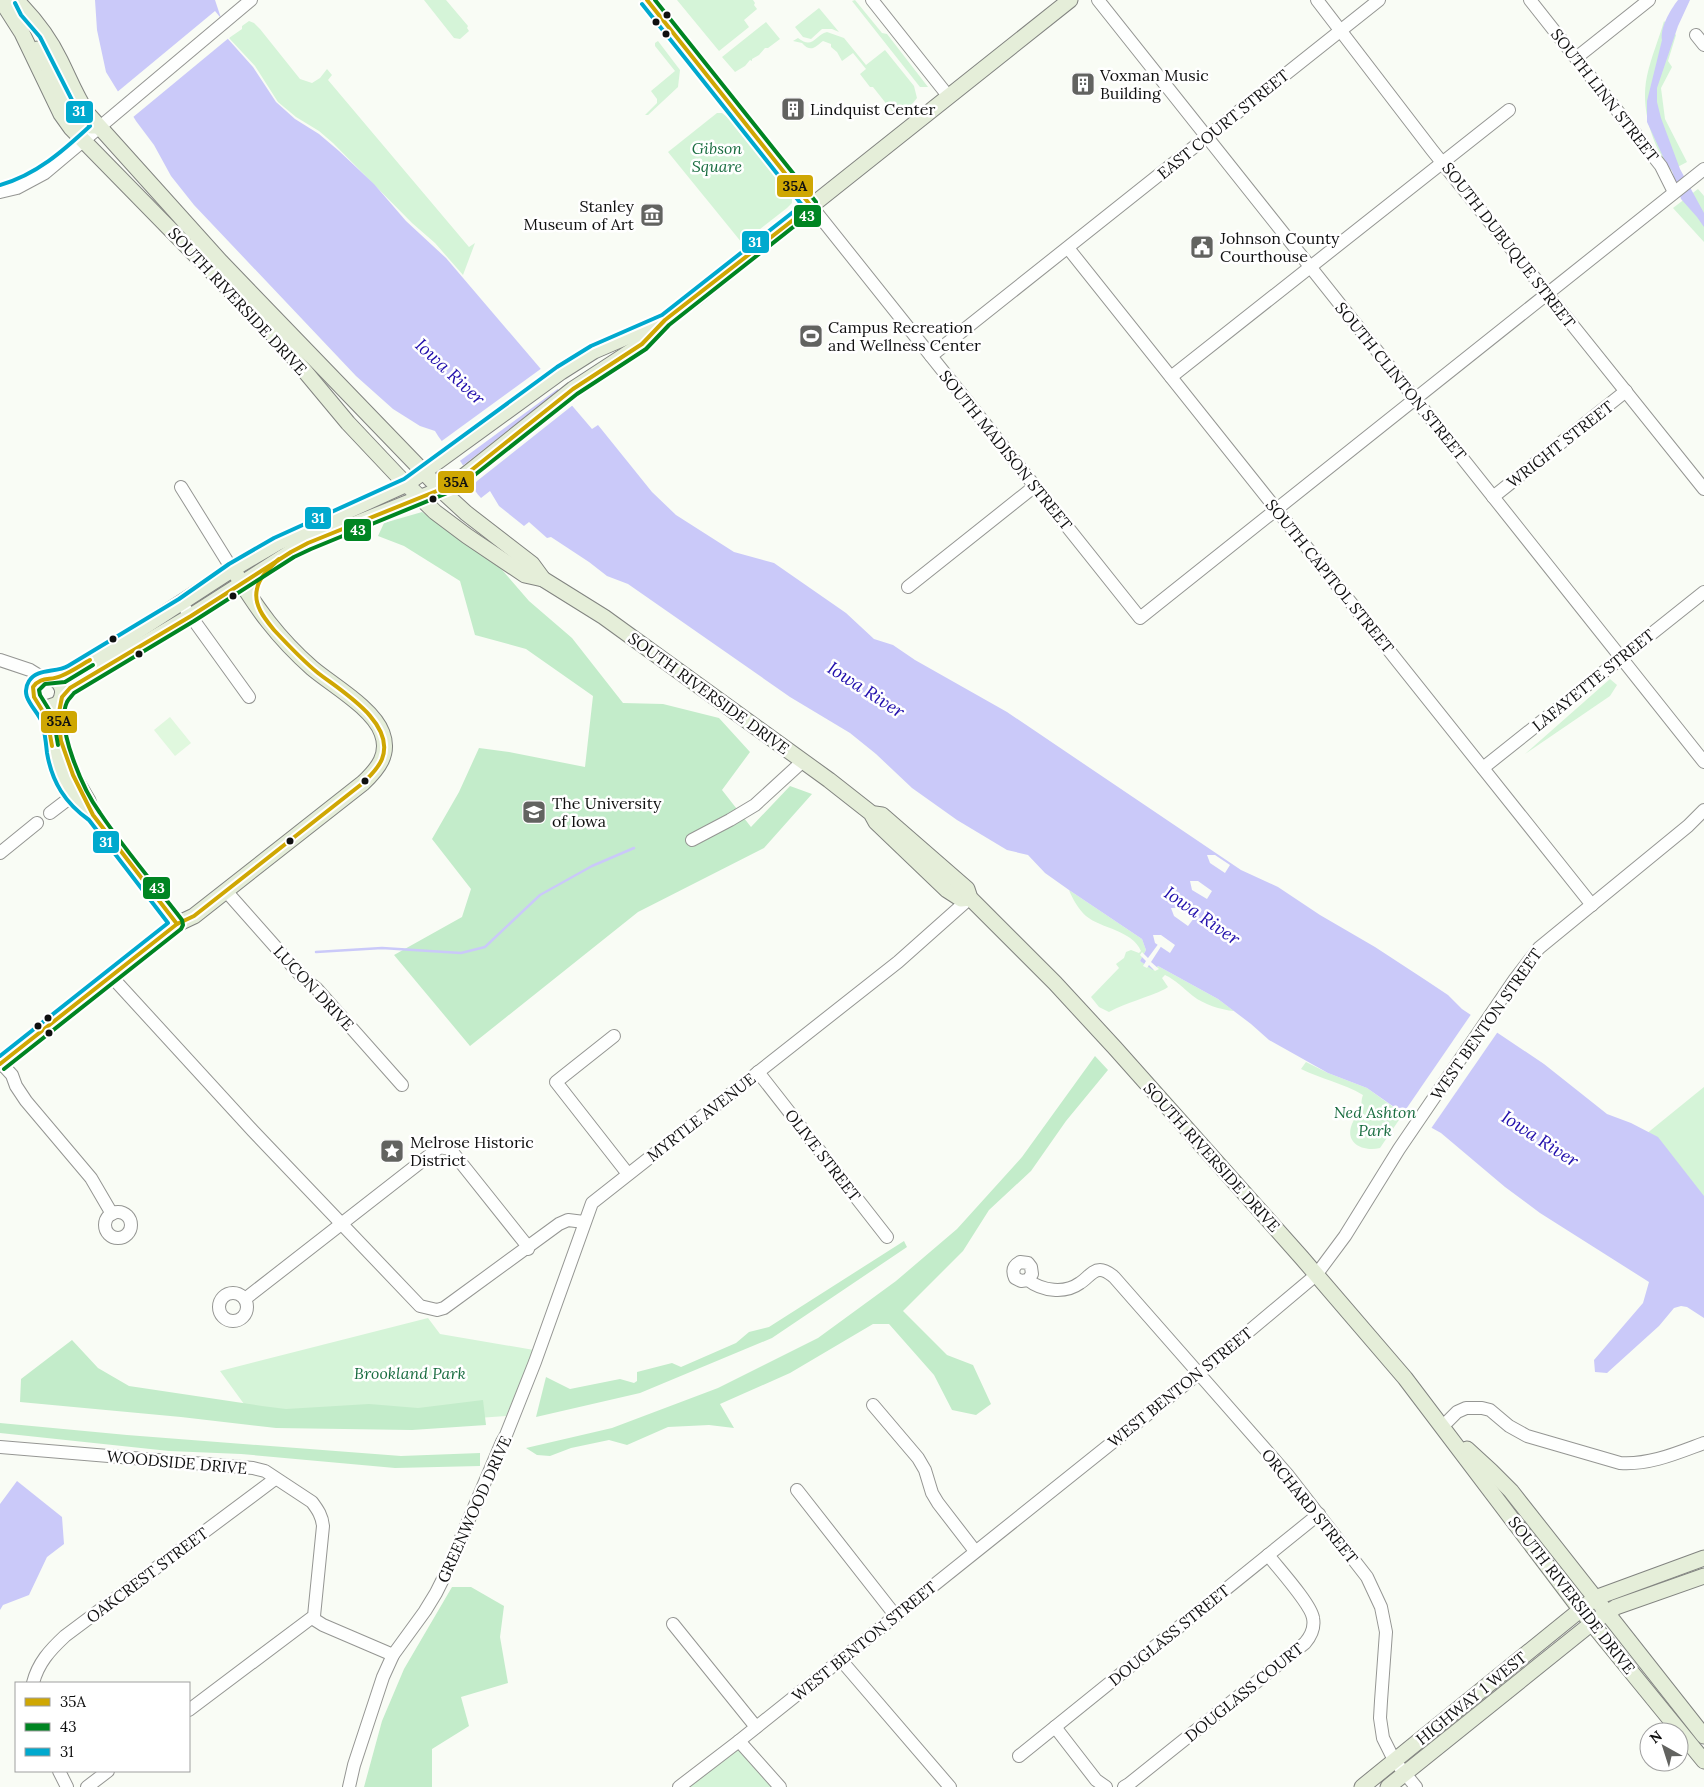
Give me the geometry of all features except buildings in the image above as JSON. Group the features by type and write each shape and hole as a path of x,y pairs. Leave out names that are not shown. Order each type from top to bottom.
{"main road":[{"name":"SOUTH RIVERSIDE DRIVE","path":"1,0 22,33 61,114 83,141 186,244 288,351 348,423 420,499 467,536 525,575 544,579"},
{"path":"177,924 92,815 71,798 58,774 47,717 35,697 34,685 79,667 241,583 281,557 308,543 420,499 441,490 461,478 573,389 642,344 665,320 1070,0"},
{"name":"SOUTH RIVERSIDE DRIVE","path":"21,4 45,34 60,59 80,103 99,127 228,270 441,490 466,513 532,564 544,579 604,618 803,761 871,813 876,822 947,890 962,899 970,898 1073,1002 1316,1275 1404,1378 1580,1609 1704,1761"},
{"path":"22,33 34,43 47,62 72,112 86,125 99,127"},
{"path":"35,697 43,707 52,707 70,688 187,610 234,569 277,543 406,484 445,458 560,372 594,351 665,320"},
{"path":"259,611 256,597 258,585 267,569 281,557"},
{"path":"1,1063 177,924 194,916 226,891 378,768 385,750 384,738 378,724 302,658 272,628 259,611 234,569"},
{"path":"48,678 62,686 58,723 63,748 71,772 88,802 92,815"},
{"name":"SOUTH RIVERSIDE DRIVE","path":"1442,1427 1491,1471 1510,1491 1704,1736"},
{"name":"HIGHWAY 1 WEST","path":"1362,1787 1595,1598 1606,1592 1704,1558"},
{"name":"HIGHWAY 1 WEST","path":"1388,1787 1592,1623 1630,1602 1704,1576"}],"street":[{"name":"SOUTH MADISON STREET","path":"647,0 1140,618 1276,509"},
{"path":"872,0 949,97"},
{"name":"SOUTH CLINTON STREET","path":"1098,0 1704,762"},
{"name":"SOUTH DUBUQUE STREET","path":"1317,0 1341,30 1355,52 1704,489"},
{"name":"EAST COURT STREET","path":"931,356 1379,0"},
{"name":"SOUTH LINN STREET","path":"1530,0 1661,166 1674,192"},
{"path":"1576,58 1649,0"},
{"path":"0,192 17,188 45,173 249,1"},
{"path":"1696,35 1704,45"},
{"path":"1171,377 1509,110"},
{"path":"1276,509 1699,173"},
{"name":"SOUTH CAPITOL STREET","path":"1068,248 1592,905"},
{"name":"WRIGHT STREET","path":"1493,497 1626,392"},
{"path":"908,587 1034,486"},
{"path":"181,487 227,561 234,569"},
{"name":"LAFAYETTE STREET","path":"1483,768 1704,592"},
{"path":"187,610 249,696"},
{"path":"0,660 48,678"},
{"path":"12,666 26,678 35,697"},
{"path":"692,840 755,805 803,761"},
{"path":"50,813 71,798"},
{"path":"1688,826 1704,810"},
{"path":"1688,826 1704,820"},
{"path":"0,853 37,823"},
{"name":"WEST BENTON STREET","path":"679,1787 1198,1374 1316,1275 1345,1236 1399,1149 1515,979 1539,948 1688,826"},
{"name":"LUCON DRIVE","path":"226,891 402,1085"},
{"name":"MYRTLE AVENUE","path":"584,1222 592,1203 898,962 970,898"},
{"path":"111,976 420,1306 437,1310 449,1305 564,1221 576,1220 584,1222"},
{"path":"614,1036 556,1082 628,1174"},
{"path":"1,1063 12,1075 16,1086 26,1102 88,1173 112,1214"},
{"name":"OLIVE STREET","path":"758,1072 887,1237"},
{"path":"245,1299 436,1148 445,1147 454,1154 528,1249"},
{"name":"GREENWOOD DRIVE","path":"349,1787 354,1764 383,1677 393,1655 432,1599 446,1573 506,1436 535,1362 584,1222"},
{"name":"ORCHARD STREET","path":"1028,1280 1044,1289 1065,1289 1080,1284 1095,1271 1102,1270 1114,1277 1287,1474 1319,1514 1367,1577 1381,1607 1386,1632 1381,1701 1383,1738 1394,1760 1416,1787"},
{"path":"873,1405 918,1458 925,1470 932,1493 938,1503 975,1551"},
{"path":"1442,1427 1457,1412 1466,1408 1482,1408 1490,1410 1509,1426 1527,1436 1627,1464 1653,1461 1704,1443"},
{"name":"WOODSIDE DRIVE","path":"0,1447 244,1467 265,1472 312,1502 322,1518 323,1526 315,1611 312,1618"},
{"name":"OAKCREST STREET","path":"33,1682 47,1654 65,1636 275,1479"},
{"path":"797,1490 895,1615"},
{"name":"DOUGLASS STREET","path":"1019,1756 1319,1514"},
{"name":"DOUGLASS COURT","path":"1124,1787 1305,1643 1310,1637 1314,1626 1311,1610 1268,1555"},
{"path":"190,1709 312,1618 393,1655"},
{"path":"673,1624 756,1727"},
{"path":"840,1660 950,1787"},
{"path":"1055,1727 1096,1780 1106,1787"},
{"path":"739,1741 780,1787"},
{"path":"60,1772 67,1787"},
{"path":"87,1787 107,1772"}],"green space":[{"path":"424,0 446,0 468,26 469,31 460,39 454,38"},
{"path":"677,0 753,0 757,9 744,20 749,27 719,51"},
{"path":"855,0 882,33 887,34 928,87 920,87 852,1"},
{"path":"819,8 839,32 832,29 822,29 811,39 803,37 795,27"},
{"path":"249,21 260,29 300,79 312,83 320,78 327,69 332,75 328,80 469,247 475,243 463,275 435,243 412,223 333,143 278,102 255,66 229,38 242,29 242,26"},
{"path":"1664,21 1676,35 1668,61 1672,67 1661,88 1665,119 1687,162 1670,171 1653,138 1646,113 1645,101 1647,76"},
{"path":"766,22 780,39 768,48 765,48 752,61 750,60 745,66 735,72 722,57"},
{"path":"827,32 844,38 866,65 885,50 914,86 917,98 896,116 860,74 866,69 853,53 842,61 837,52 831,47 831,44 823,41 815,47 808,48 802,43 793,41 798,38 807,43 811,42"},
{"path":"658,41 680,70 678,87 648,115 645,115 657,103 657,99 651,91 675,71 655,46 655,43"},
{"name":"Gibson Square","path":"717,113 722,113 731,120 792,195 792,203 787,208 742,243 668,152"},
{"path":"1698,189 1704,196 1704,242 1673,208"},
{"path":"422,512 496,563 529,601 572,638 623,703 663,704 719,718 750,752 722,790 751,827 790,786 812,794 764,848 638,912 470,1046 394,955 462,917 471,889 432,839 459,792 479,748 585,767 593,696 526,649 475,635 460,581 404,546 378,536 384,523"},
{"path":"1610,679 1617,685 1610,696 1525,754"},
{"path":"170,717 191,743 175,756 154,730"},
{"path":"1069,890 1142,939 1146,950 1140,961 1153,969 1158,966 1218,999 1234,1011 1202,1002 1165,975 1162,978 1168,987 1165,989 1109,1012 1099,1007 1091,997 1119,968 1116,964 1124,958 1126,952 1131,950 1139,953 1141,951 1137,944 1124,934 1086,916 1076,904"},
{"path":"1095,1056 1108,1070 1066,1121 1031,1171 989,1210 963,1251 903,1311 947,1355 973,1365 991,1404 976,1415 952,1410 934,1375 889,1324 873,1324 790,1373 720,1404 734,1428 709,1425 668,1427 627,1445 609,1440 571,1448 550,1456 537,1455 526,1448 612,1428 718,1388 818,1338 896,1281 957,1229 1022,1157"},
{"name":"Ned Ashton Park","path":"1306,1062 1367,1088 1403,1114 1380,1148 1368,1149 1362,1147 1357,1145 1351,1137 1352,1124 1361,1107 1363,1095 1348,1087 1301,1069"},
{"path":"1704,1087 1704,1210 1640,1139"},
{"path":"904,1241 907,1247 772,1338 640,1393 536,1417 546,1377 570,1389 620,1379 634,1383 637,1381 637,1372 672,1363 681,1367 736,1343 749,1332 769,1327"},
{"name":"Brookland Park","path":"428,1318 440,1334 534,1350 506,1416 408,1423 252,1415 220,1371"},
{"path":"72,1340 98,1368 129,1386 286,1409 369,1404 418,1408 483,1400 486,1425 412,1430 276,1428 20,1402 21,1379"},
{"path":"0,1423 127,1435 401,1456 480,1453 480,1466 395,1468 241,1454 169,1451 0,1433"},
{"path":"452,1587 471,1587 504,1606 500,1637 508,1683 461,1697 469,1726 432,1749 432,1787 364,1787 382,1721 404,1669"},
{"path":"743,1745 780,1787 688,1787"}],"water":[{"name":"Iowa River","path":"95,0 215,0 228,39 253,67 276,102 295,119 319,134 339,151 374,184 406,221 446,258 592,429 598,425 652,492 676,515 734,552 774,563 846,613 874,639 893,645 915,660 1007,712 1241,870 1278,887 1448,995 1462,1009 1544,1064 1607,1114 1631,1123 1658,1137 1704,1196 1704,1318 1687,1307 1674,1308 1659,1326 1607,1373 1595,1372 1594,1360 1643,1303 1649,1282 1540,1213 1505,1187 1441,1133 1394,1107 1367,1088 1328,1073 1269,1040 1218,999 1158,966 1153,970 1140,961 1146,950 1142,939 1045,873 1028,855 1007,850 957,820 912,788 876,754 850,733 790,697 628,584 607,576 551,537 547,538 529,522 524,526 499,506 490,491 481,498 473,487 461,462 435,431 420,426 393,409 356,376 194,205 171,176 154,145 136,121 106,72 97,30","holes":["1207,855 1215,855 1230,865 1225,873 1210,863","1190,881 1198,881 1212,891 1207,899 1192,890","1171,908 1179,908 1194,918 1188,926 1174,916","1153,935 1161,935 1175,945 1170,953 1155,943"]},
{"path":"1678,0 1690,0 1678,26 1657,88 1657,102 1680,169 1704,213 1704,227 1681,199 1672,171 1666,163 1647,122 1647,101 1664,25"},
{"path":"17,1481 62,1517 64,1544 47,1557 29,1595 3,1605 0,1610 0,1504"}],"pier":[{"path":"215,11 225,23 230,37 132,118 116,93"},
{"path":"542,368 559,388 457,463 439,443"},
{"path":"561,389 573,405 477,481 471,489 461,467"},
{"path":"1159,943 1162,945 1151,962 1159,969 1155,971 1149,965 1147,968 1143,966 1146,961 1140,955 1142,952 1148,958"},
{"path":"1472,1013 1499,1030 1430,1130 1402,1115"}],"waterway":[{"path":"316,952 382,948 461,953 485,947 540,895 592,866 634,848"}],"transit line":[{"name":"35A","path":"177,924 93,815 73,775 61,741 58,717 62,697 70,688 191,616 291,552 308,543 454,484 573,389 642,344 665,320 811,206 647,0"},
{"name":"43","path":"4,1069 181,929 183,925 182,920 130,854 93,803 86,790 73,759 65,727 64,713 67,702 74,693 194,621 294,557 457,489 577,394 646,349 669,325 816,209 816,202 655,0"},
{"name":"31","path":"0,185 37,169 90,126 75,106 40,37 21,15 15,3"},
{"name":"31","path":"0,1056 168,923 89,820 66,799 56,782 49,764 42,722 27,697 26,687 32,677 42,672 68,666 179,599 229,564 274,538 404,479 557,367 591,346 662,315 802,205 642,4"},
{"name":"35A","path":"0,1064 177,924 194,916 363,783 380,763 384,746 381,733 374,721 364,709 301,658 274,630 258,606 256,595 258,585 265,573 279,559"},
{"name":"35A","path":"52,746 47,718 34,697 33,687 39,681 61,676 90,660"},
{"name":"43","path":"58,745 53,716 39,690 45,684 65,682 93,665"}],"place":[{"name":"Voxman Music Building","path":"1083,84"},
{"name":"Lindquist Center","path":"793,109"},
{"name":"Stanley Museum of Art","path":"652,215"},
{"name":"Johnson County Courthouse","path":"1202,247"},
{"name":"Campus Recreation and Wellness Center","path":"811,336"},
{"name":"The University of Iowa","path":"534,812"},
{"name":"Melrose Historic District","path":"392,1151"}]}
